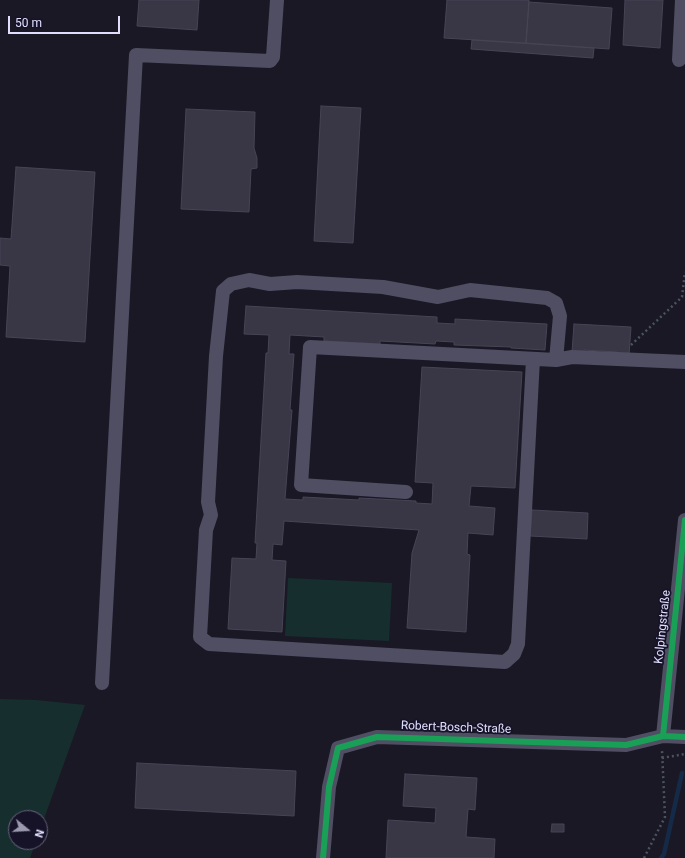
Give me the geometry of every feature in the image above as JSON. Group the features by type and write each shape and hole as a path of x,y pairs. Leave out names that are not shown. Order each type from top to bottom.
{"street":[{"path":"102,683 136,55 270,61 273,57 277,0"},
{"path":"679,60 682,0"},
{"path":"533,358 518,644 514,654 505,662 216,645 209,644 200,637 206,530 211,515 208,502 216,356 223,291 231,284 249,280 270,284 297,282 383,286 438,297 470,290 547,298 556,303 560,316 556,360"},
{"path":"406,492 301,486 310,347 556,360 572,357 685,362"},
{"name":"Kolpingstraße","path":"664,736 685,520"},
{"name":"Robert-Bosch-Straße","path":"323,858 330,787 338,748 377,737 626,745 664,736 685,737"}],"path":[{"path":"630,346 684,297 685,272"},
{"path":"644,858 665,817 662,758 664,736"},
{"path":"662,758 685,754"}],"green space":[{"path":"288,578 392,583 389,641 285,636"},
{"path":"0,699 36,700 85,705 47,810 8,810 8,850 33,850 30,858 0,858"}],"building":[{"path":"139,0 199,0 197,30 137,26"},
{"path":"447,0 529,0 526,43 444,38"},
{"path":"625,0 663,0 660,48 623,45"},
{"path":"529,2 612,8 609,49 526,43"},
{"path":"472,40 594,48 593,58 471,49"},
{"path":"321,106 361,108 353,243 314,241"},
{"path":"186,109 255,112 254,148 257,158 257,168 251,169 249,212 181,209"},
{"path":"16,167 95,172 85,342 6,337 10,266 0,265 0,238 11,239"},
{"path":"246,306 437,317 437,323 455,324 455,319 547,324 545,350 454,345 454,342 436,341 435,344 380,341 380,344 324,341 324,337 290,335 289,354 294,354 290,410 292,410 285,499 303,500 303,497 359,500 359,498 416,501 416,503 432,504 433,483 415,482 422,367 522,372 515,488 471,486 469,506 495,508 493,535 468,533 467,554 470,555 466,632 407,628 412,553 419,530 284,521 282,545 273,544 272,560 286,561 282,632 228,629 232,558 256,559 257,543 255,543 266,353 268,353 269,335 244,334"},
{"path":"574,324 631,327 629,355 617,354 617,352 584,350 584,353 572,352"},
{"path":"532,510 588,513 587,539 530,536"},
{"path":"137,763 296,771 294,816 135,808"},
{"path":"405,774 477,778 475,810 468,809 466,837 495,839 494,858 386,858 388,820 435,823 436,808 403,806"},
{"path":"552,824 564,824 564,832 551,832"}],"waterway":[{"path":"661,858 664,854 682,773"}],"cycle path":[{"path":"663,736 685,520"},
{"path":"323,858 329,787 338,748 377,737 626,745 663,736 685,737"}]}
